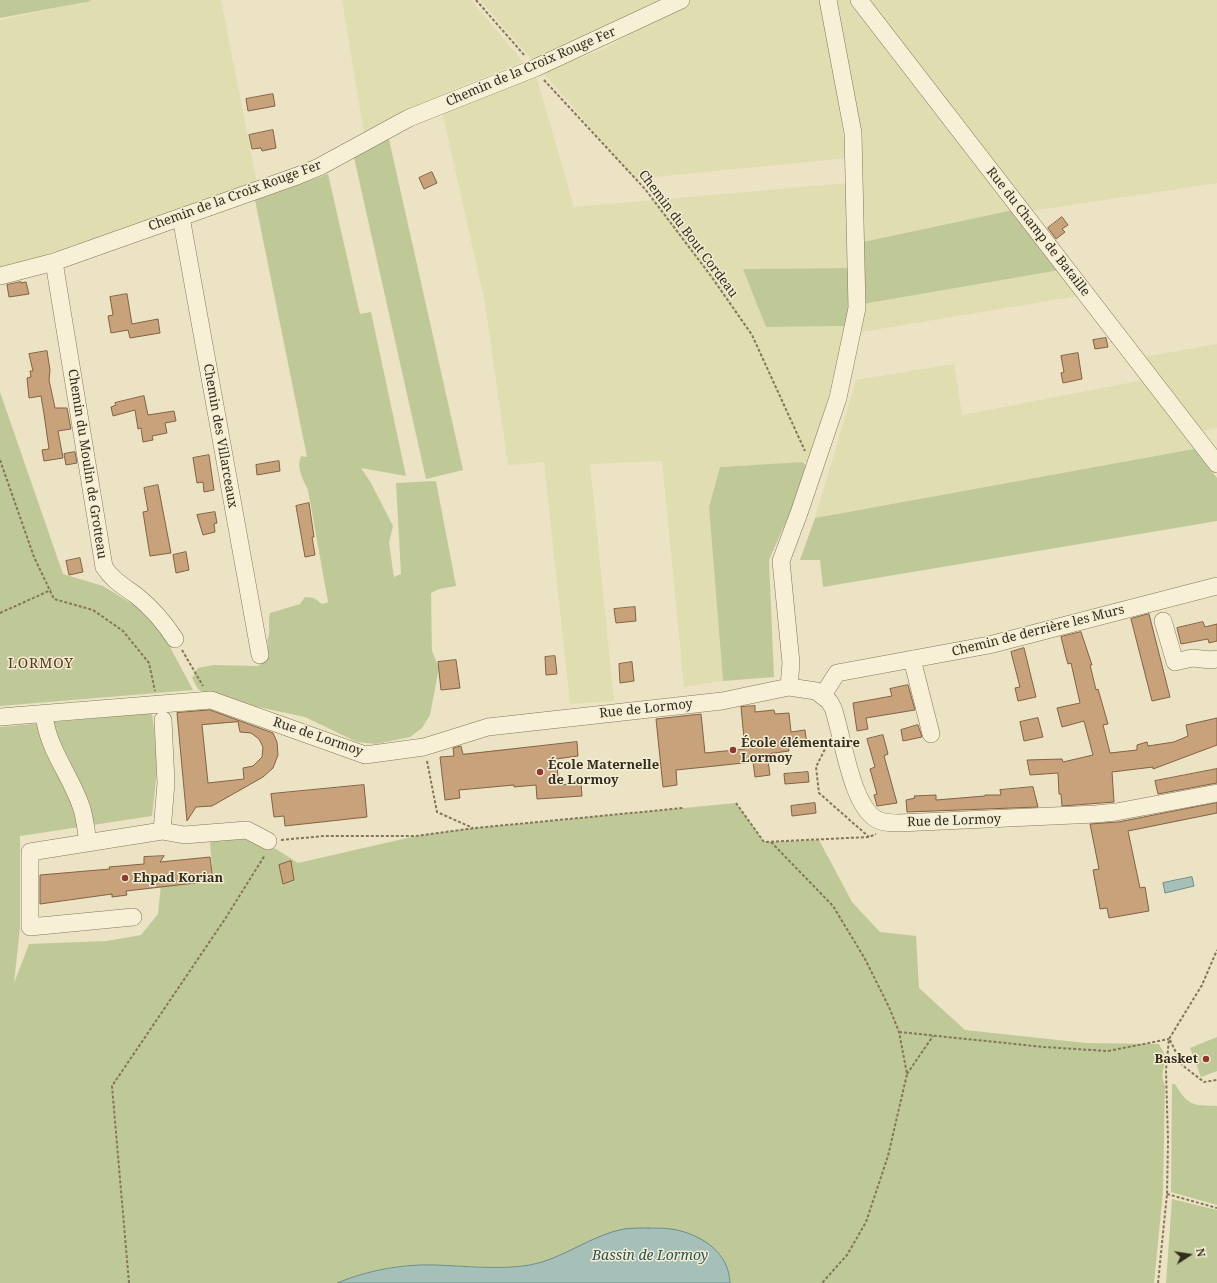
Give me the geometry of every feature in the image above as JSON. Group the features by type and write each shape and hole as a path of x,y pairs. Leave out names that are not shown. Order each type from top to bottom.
{"street":[{"name":"Chemin de la Croix Rouge Fer","path":"0,276 54,262 320,167 409,118 535,68 681,0"},
{"path":"789,687 791,663 781,561 838,398 857,308 853,133 828,0"},
{"name":"Rue du Champ de Bataille","path":"859,0 1217,464"},
{"name":"Chemin des Villarceaux","path":"181,217 260,655"},
{"name":"Chemin du Moulin de Grotteau","path":"54,262 104,567 111,577 138,597 163,621 175,639"},
{"name":"Chemin de derrière les Murs","path":"823,695 837,673 989,645 1217,586"},
{"path":"1163,621 1175,662 1192,658 1211,660 1217,659"},
{"path":"912,659 931,734"},
{"name":"Rue de Lormoy","path":"0,717 44,714 161,712 211,700 365,755 424,747 488,727 722,701 789,687 808,689 823,695 833,708 855,789 864,807 879,821 899,823 928,822 1054,817 1116,812 1217,793"},
{"path":"161,712 166,783 162,831"},
{"path":"44,714 45,726 81,806 88,842"},
{"path":"133,917 30,927 30,852 162,831 184,835 247,830 268,841"}],"path":[{"name":"Chemin du Bout Cordeau","path":"476,0 545,81 645,189 712,276 752,335 814,470"},
{"path":"0,460 34,557 51,590 54,600 93,610 123,631 149,663 161,712"},
{"path":"0,613 51,590"},
{"path":"175,639 211,700"},
{"path":"838,723 816,767 819,793 869,837"},
{"path":"424,747 437,812 474,828"},
{"path":"736,803 764,842 869,837 899,823"},
{"path":"129,1283 112,1086 264,858 268,841 324,836 416,836 474,828 683,808"},
{"path":"771,842 833,906 865,959 889,1007 899,1032 907,1074"},
{"path":"1158,1283 1167,1194 1168,1141 1166,1070 1169,1039 1202,985 1217,950"},
{"path":"899,1032 1108,1051 1169,1039"},
{"path":"822,1283 847,1255 866,1222 888,1156 907,1074 933,1036"},
{"path":"1169,1039 1182,1065 1204,1082 1217,1080"},
{"path":"1167,1194 1217,1208"}],"shaded area":[{"path":"92,0 221,0 257,183 0,270 0,20"},
{"path":"342,0 471,0 523,62 454,89 364,134"},
{"path":"480,0 663,0 534,62"},
{"path":"689,0 822,0 847,158 634,179 542,71 602,50"},
{"path":"832,0 852,0 1013,210 863,242"},
{"path":"865,0 1217,0 1217,183 1025,212"},
{"path":"535,72 574,207 849,183 850,268 744,269 766,327 845,326 813,462 720,467 709,507 723,681 684,687 662,461 590,464 614,701 570,704 544,462 508,465 485,303 442,111"},
{"path":"1060,270 1078,296 861,332 863,304"},
{"path":"1217,344 1217,428 1198,432 1138,358"},
{"path":"954,364 962,415 1144,380 1194,449 815,518 856,380"}],"green space":[{"path":"0,0 90,0 91,1 0,18"},
{"path":"388,135 463,470 426,479 353,153"},
{"path":"328,174 360,314 371,312 406,476 361,468 371,483 393,526 389,543 394,577 401,574 396,483 436,481 456,586 439,589 431,593 432,651 439,668 430,715 422,728 410,737 376,744 357,742 305,717 212,697 198,689 192,678 198,668 214,665 258,666 266,658 268,652 267,640 269,633 270,613 300,604 305,597 314,598 322,604 328,602 308,490 302,478 299,465 301,456 307,457 255,200"},
{"path":"1013,210 1060,270 863,304 863,242"},
{"path":"850,268 849,304 845,326 766,327 743,269"},
{"path":"0,392 63,574 103,586 139,608 164,636 193,690 0,706"},
{"path":"1194,449 1217,478 1217,521 823,587 820,560 800,560 815,518"},
{"path":"803,462 809,470 769,560 774,677 723,681 709,507 720,467"},
{"path":"152,713 158,762 152,816 20,836 20,928 14,983 29,944 107,941 141,935 158,914 161,884 213,879 210,842 246,837 276,849 298,863 416,836 475,828 736,803 764,842 819,840 852,902 880,932 916,936 919,988 965,1030 1086,1043 1159,1044 1165,1056 1163,1074 1163,1081 1165,1085 1163,1192 1154,1283 730,1283 727,1269 721,1256 705,1242 679,1231 661,1228 647,1228 634,1229 608,1236 554,1258 533,1264 512,1267 433,1265 401,1266 368,1272 337,1283 0,1283 0,727"},
{"name":"Basket","path":"1217,1037 1217,1071 1201,1077 1190,1048"},
{"path":"1172,1084 1175,1084 1184,1097 1192,1103 1217,1106 1217,1205 1171,1192"},
{"path":"1172,1199 1217,1210 1217,1283 1166,1283"}],"water":[{"path":"1192,877 1194,886 1165,893 1163,883"},
{"name":"Bassin de Lormoy","path":"633,1228 666,1228 677,1230 705,1241 720,1255 725,1263 729,1272 730,1283 337,1283 373,1271 397,1267 422,1265 494,1267 530,1265 554,1258 600,1236 612,1232"}],"building":[{"path":"273,94 275,106 248,111 246,99"},
{"path":"273,130 276,148 262,151 261,148 252,149 249,135"},
{"path":"432,172 437,183 424,189 419,178"},
{"path":"1062,217 1068,225 1062,229 1065,232 1056,239 1048,228"},
{"path":"26,282 29,294 9,297 7,285"},
{"path":"127,294 132,324 158,319 160,333 130,338 128,330 111,333 108,316 113,315 110,297"},
{"path":"1106,338 1108,347 1095,349 1093,340"},
{"path":"47,351 50,370 49,380 55,408 67,408 71,429 58,431 63,458 44,461 42,450 49,449 41,396 29,398 27,378 31,377 30,371 33,371 29,354"},
{"path":"1078,353 1082,379 1063,383 1061,373 1064,372 1061,356"},
{"path":"144,396 148,415 174,411 176,421 165,423 167,433 152,436 153,440 143,442 141,428 138,429 135,410 113,416 111,407 116,405 115,403"},
{"path":"75,452 77,463 66,465 64,454"},
{"path":"209,455 214,490 204,492 203,482 197,483 193,458"},
{"path":"279,461 280,471 257,475 256,465"},
{"path":"158,485 171,553 150,556 143,512 148,511 144,488"},
{"path":"309,503 315,555 305,557 296,506"},
{"path":"215,512 217,523 214,524 215,532 203,535 197,515"},
{"path":"186,552 189,570 176,573 173,555"},
{"path":"80,558 83,572 69,575 66,561"},
{"path":"635,607 636,621 616,623 614,609"},
{"path":"1149,614 1170,697 1152,701 1131,619"},
{"path":"1203,622 1205,627 1217,624 1217,641 1209,643 1208,639 1181,644 1177,628"},
{"path":"1081,632 1092,665 1090,665 1096,690 1098,689 1108,724 1103,725 1110,753 1137,750 1137,745 1147,742 1148,746 1174,742 1188,736 1186,725 1217,718 1217,745 1153,769 1153,767 1112,772 1114,802 1062,806 1061,794 1059,794 1058,773 1030,775 1027,760 1062,759 1063,762 1093,755 1084,721 1062,727 1057,708 1080,703 1071,663 1068,664 1061,637"},
{"path":"1024,648 1036,697 1018,701 1015,688 1020,687 1011,652"},
{"path":"555,656 557,674 546,675 545,657"},
{"path":"456,660 460,688 441,690 438,662"},
{"path":"632,662 634,681 620,683 619,664"},
{"path":"908,685 915,710 866,718 868,729 857,731 853,703 892,696 890,689"},
{"path":"755,706 755,712 774,710 775,714 789,713 791,732 805,730 807,745 788,747 789,751 767,754 770,775 755,777 753,762 676,770 677,785 663,787 656,719 701,714 705,753 745,749 741,707"},
{"path":"210,710 273,733 277,742 278,755 273,768 263,777 212,806 196,807 187,821 177,713","holes":["238,722 240,732 251,733 259,739 263,747 262,757 253,766 243,768 244,779 208,783 202,725"]},
{"path":"1038,718 1043,737 1024,741 1020,722"},
{"path":"918,725 922,737 903,741 901,730"},
{"path":"883,735 888,754 884,756 897,803 877,806 874,795 877,794 870,769 875,767 867,739"},
{"path":"577,742 578,756 556,759 559,785 581,783 582,796 537,799 536,785 514,787 514,785 459,790 460,798 445,800 440,757 454,756 453,748 461,746 463,754"},
{"path":"1217,769 1217,783 1158,794 1155,781"},
{"path":"808,772 809,782 785,784 784,774"},
{"path":"364,785 367,817 285,826 284,816 274,817 271,794"},
{"path":"1033,787 1038,807 907,812 906,800 915,798 914,796 936,795 936,800 985,795 1001,795 1000,790"},
{"path":"815,803 816,813 792,816 791,806"},
{"path":"1217,803 1217,813 1128,831 1140,888 1145,887 1149,911 1109,918 1107,908 1100,909 1093,870 1099,869 1090,824 1118,822"},
{"name":"Ehpad Korian","path":"164,856 160,862 210,857 213,881 126,891 127,895 112,897 112,894 40,904 40,875 110,869 109,867 144,864 144,857"},
{"path":"291,861 294,880 283,884 279,865"}],"place":[{"name":"École élémentaire Lormoy","path":"733,750"},
{"name":"École Maternelle de Lormoy","path":"540,772"},
{"name":"Ehpad Korian","path":"125,878"},
{"name":"Basket","path":"1206,1059"}],"district":[{"name":"LORMOY","path":"41,664"}]}
